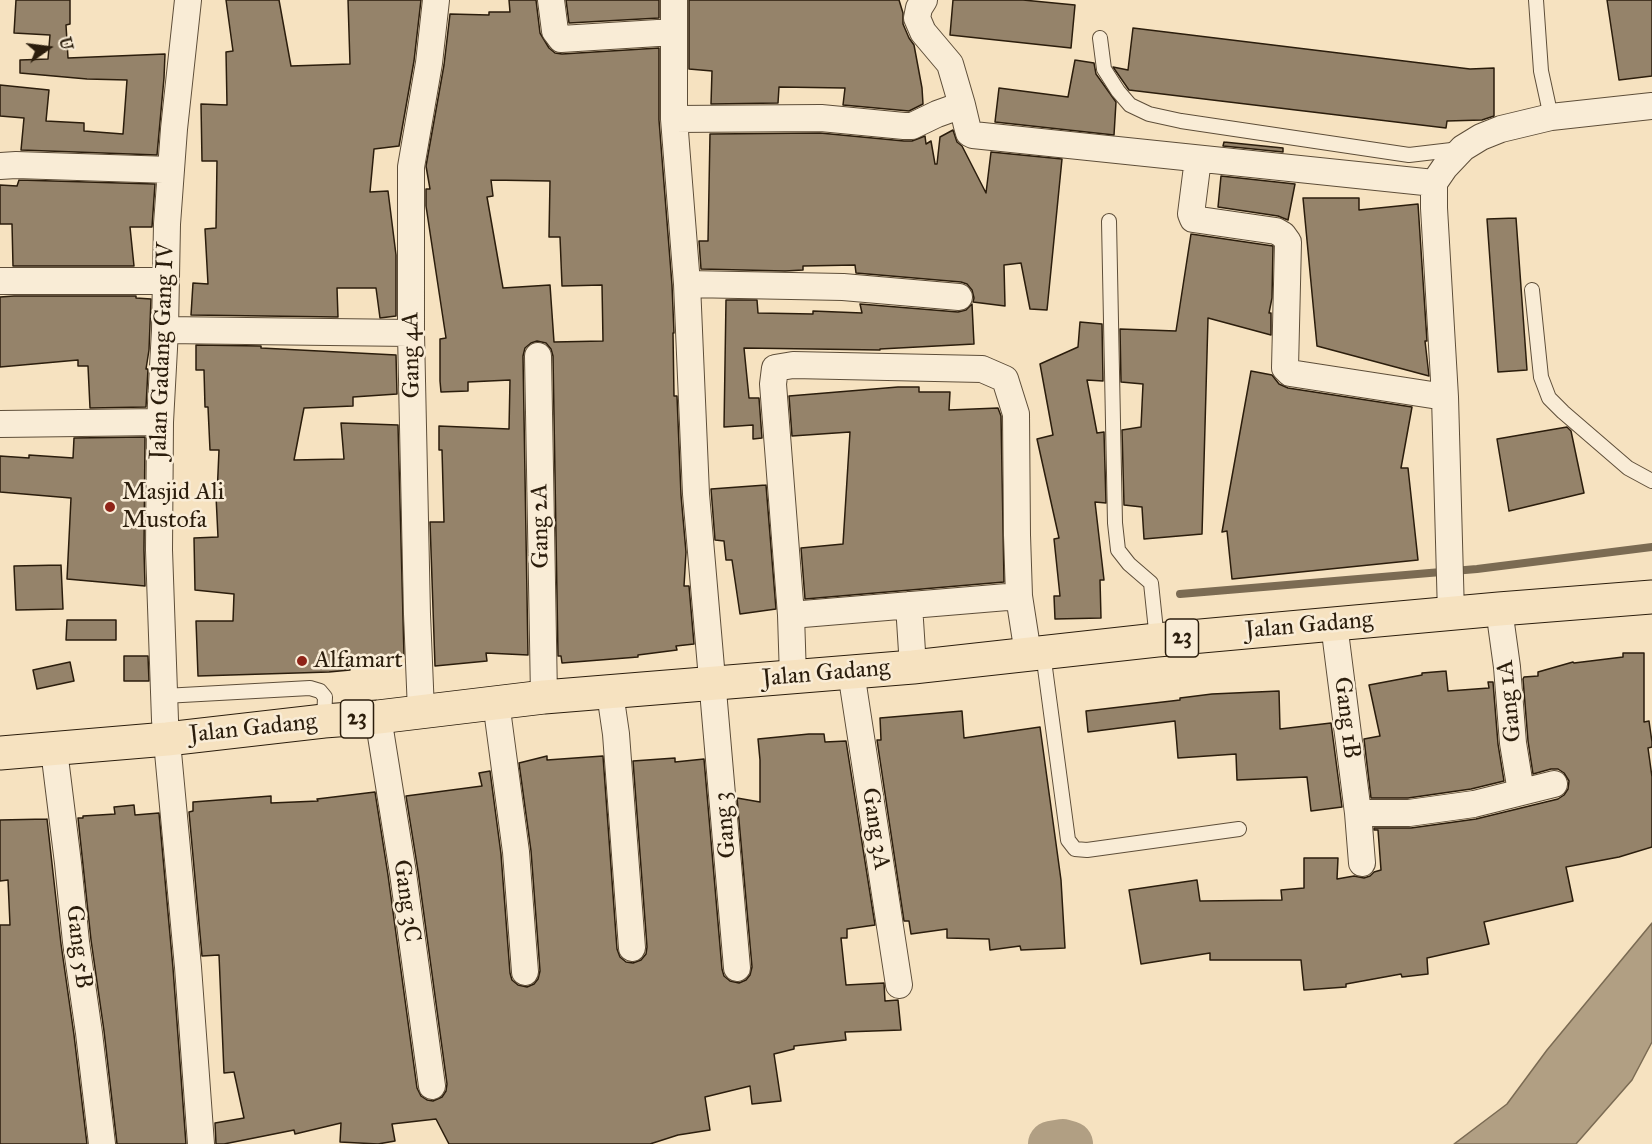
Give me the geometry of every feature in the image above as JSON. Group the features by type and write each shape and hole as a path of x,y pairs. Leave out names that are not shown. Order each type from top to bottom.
{"highway":[{"name":"Jalan Gadang","path":"0,753 167,739 544,697 913,667 1157,640 1334,624 1451,599 1499,609 1652,597"}],"street":[{"name":"Jalan Gadang Gang IV","path":"188,0 167,224 160,422 159,550 167,739 188,967 201,1144"},
{"name":"Gang 4A","path":"421,711 411,333 411,167 429,63 436,0"},
{"path":"551,0 555,31 561,39 674,32"},
{"name":"Gang 3","path":"674,0 674,118 687,284 696,494 737,968"},
{"path":"924,0 917,18 923,32 950,64 969,133 973,135 1434,183"},
{"path":"674,118 820,118 912,126 962,105"},
{"path":"1451,599 1445,398 1434,183 1463,148 1501,129 1551,117 1652,106"},
{"path":"1198,159 1191,214 1193,219 1276,231 1288,242 1285,368 1290,373 1445,398"},
{"path":"0,166 171,170"},
{"path":"0,281 166,281"},
{"path":"687,284 843,287 958,297"},
{"path":"165,330 411,333"},
{"name":"Gang 2A","path":"538,356 544,697"},
{"path":"794,677 772,384 776,368 793,365 982,369 1005,379 1016,414 1019,596 1035,654"},
{"path":"0,424 160,422"},
{"path":"791,615 1019,596"},
{"path":"909,605 913,667"},
{"name":"Gang 1A","path":"1499,609 1521,792"},
{"name":"Gang 1B","path":"1334,624 1358,813 1362,863"},
{"name":"Gang 3A","path":"851,672 899,986"},
{"path":"610,693 616,734 632,948"},
{"path":"496,702 516,852 525,972"},
{"name":"Gang 3C","path":"378,717 432,1086"},
{"name":"Gang 5B","path":"54,750 102,1144"},
{"path":"1358,813 1409,813 1474,804 1554,784"}],"lane":[{"path":"1536,0 1541,70 1551,117"},
{"path":"1100,38 1104,69 1118,91 1130,105 1149,114 1181,121 1409,155 1463,148"},
{"path":"1109,221 1115,523 1118,550 1129,564 1151,583 1157,640"},
{"path":"1532,290 1542,377 1549,398 1628,468 1652,481"},
{"path":"1035,654 1068,840 1075,849 1087,850 1239,829"},
{"path":"164,696 310,688 320,691 325,697 324,721"}],"shaded area":[{"path":"1652,923 1652,1042 1632,1080 1576,1144 1454,1144 1507,1104 1547,1050"}],"building":[{"path":"16,0 70,0 70,24 66,25 68,58 165,54 157,155 21,150 24,118 0,116 0,85 49,90 46,121 84,123 84,131 123,134 127,80 20,73 20,60 48,59 50,35 14,33"},
{"path":"226,0 279,0 291,66 350,64 348,0 421,0 414,61 399,146 374,149 370,192 388,191 396,255 396,316 380,318 376,288 337,288 338,317 191,315 193,283 208,284 205,229 216,228 217,161 202,161 201,104 227,105 226,52 233,51"},
{"path":"509,0 536,0 540,33 555,53 659,48 659,120 672,285 674,396 677,396 686,552 684,586 689,586 694,644 676,646 677,650 638,655 638,657 562,663 561,656 558,656 553,356 546,343 537,341 525,348 523,356 528,655 486,653 487,661 435,666 430,522 444,522 439,426 509,429 510,380 468,382 468,391 441,392 440,339 446,338 426,206 426,189 430,189 426,166 444,65 450,14 489,15 489,12 510,12","holes":["491,180 550,181 549,237 560,237 562,286 602,285 603,341 554,342 550,285 503,288 487,197 493,196"]},
{"path":"566,0 659,0 659,18 569,23"},
{"path":"689,0 899,0 903,13 903,24 914,45 923,104 909,111 843,105 845,88 779,87 778,103 711,104 712,71 689,69"},
{"path":"953,0 1023,0 1075,5 1071,48 950,35"},
{"path":"1607,0 1652,0 1652,76 1619,80"},
{"path":"1133,28 1470,69 1494,68 1494,116 1482,120 1447,121 1446,128 1129,90 1113,67 1128,70"},
{"path":"1075,60 1094,63 1096,74 1116,102 1114,135 995,122 999,88 1068,97"},
{"path":"953,130 957,142 962,146 986,193 991,152 1062,159 1047,310 1030,309 1021,263 1004,265 1005,306 973,302 972,290 967,284 961,282 856,273 855,265 803,266 803,270 785,271 701,269 699,241 708,241 710,134 820,133 904,141 912,141 925,136 926,144 931,141 935,164 937,164 940,137"},
{"path":"1224,142 1283,148 1283,152 1223,146"},
{"path":"1221,176 1295,184 1288,220 1278,216 1218,207"},
{"path":"19,180 155,184 152,227 130,227 134,266 13,266 12,224 0,224 0,185 17,186"},
{"path":"1303,198 1359,198 1359,210 1418,204 1429,376 1317,346"},
{"path":"1516,218 1527,370 1498,372 1487,219"},
{"path":"1191,234 1273,246 1272,298 1269,313 1271,313 1271,335 1208,318 1202,534 1144,539 1142,507 1124,505 1122,430 1141,427 1143,384 1121,382 1120,329 1176,331"},
{"path":"136,296 136,298 151,299 146,407 90,408 88,366 78,366 78,360 0,367 0,297"},
{"path":"726,300 757,300 758,313 813,314 813,311 862,313 860,304 958,312 966,310 972,304 974,344 880,350 744,348 749,398 759,398 762,438 753,439 753,425 724,427"},
{"path":"1080,322 1102,324 1103,381 1087,380 1097,433 1104,432 1106,503 1095,502 1104,580 1100,580 1101,618 1055,619 1054,596 1060,596 1054,539 1059,538 1037,439 1053,435 1040,364 1078,347"},
{"path":"196,345 261,346 261,348 396,355 397,394 353,397 353,406 304,408 294,460 344,459 341,423 398,425 404,656 348,658 350,670 198,676 196,621 233,621 234,594 195,590 194,538 218,537 216,496 219,450 210,450 204,370 196,370"},
{"path":"1251,371 1272,375 1279,384 1288,388 1412,407 1401,468 1408,468 1418,560 1232,579 1227,531 1222,532"},
{"path":"919,387 919,392 950,392 949,410 998,408 1001,416 1004,582 805,599 801,548 843,544 850,432 792,436 789,396"},
{"path":"1567,427 1571,431 1584,493 1509,511 1497,439"},
{"name":"Masjid Ali Mustofa","path":"145,437 145,586 67,579 71,498 0,492 0,456 73,458 74,438"},
{"path":"766,485 776,609 740,614 732,560 726,560 724,541 715,540 711,489"},
{"path":"61,565 63,609 16,610 14,566"},
{"path":"67,620 116,620 116,640 66,640"},
{"path":"1623,653 1644,653 1644,722 1649,721 1652,742 1652,747 1648,748 1652,777 1652,847 1619,857 1566,867 1573,901 1484,922 1489,944 1427,958 1428,974 1402,977 1401,974 1346,984 1346,987 1304,990 1301,960 1210,960 1210,953 1141,964 1129,890 1197,880 1200,901 1282,900 1281,890 1304,888 1304,858 1338,858 1337,879 1354,876 1364,878 1381,870 1378,830 1374,828 1411,828 1476,819 1558,799 1568,789 1569,781 1564,773 1558,769 1551,769 1533,774 1523,679 1538,676 1538,672 1573,662 1623,657"},
{"path":"124,656 148,656 149,681 124,681"},
{"path":"70,662 74,681 37,689 33,670"},
{"path":"1446,671 1448,691 1489,688 1488,682 1493,682 1498,744 1504,781 1471,789 1408,798 1371,798 1364,739 1380,736 1369,685 1422,675 1422,673"},
{"path":"1279,691 1280,729 1331,723 1342,807 1311,811 1307,777 1237,780 1236,754 1178,758 1175,721 1088,732 1086,711 1212,694"},
{"path":"962,711 964,738 1040,727 1061,880 1065,948 1021,950 1020,946 990,950 989,939 947,938 947,929 911,934 909,921 904,921 877,740 881,740 880,718"},
{"path":"824,734 825,742 846,741 875,925 847,929 847,938 841,938 846,985 884,983 885,1001 898,1000 901,1030 845,1032 846,1040 794,1046 794,1049 774,1054 781,1101 752,1104 750,1086 705,1097 710,1130 678,1135 650,1144 449,1144 436,1119 392,1124 395,1141 378,1144 340,1142 341,1123 295,1134 294,1130 216,1144 215,1123 244,1118 234,1072 224,1073 219,955 202,956 189,812 193,811 193,802 271,796 271,803 318,801 317,799 375,792 417,1088 421,1096 433,1101 442,1097 447,1084 406,796 482,786 479,773 490,771 501,854 510,973 512,980 518,985 527,987 534,984 540,971 531,851 519,763 547,756 547,760 603,756 617,949 620,957 626,962 633,963 641,960 646,954 647,947 633,761 675,758 675,762 704,759 722,969 724,976 730,981 739,983 746,980 752,967 737,798 760,802 758,739"},
{"path":"134,805 135,815 159,813 186,1144 117,1144 78,818 115,814 114,807"},
{"path":"47,819 87,1144 0,1144 0,925 10,925 8,880 0,881 0,820"}],"waterway":[{"path":"1180,594 1477,569 1652,547"},
{"path":"1051,1144 1063,1142 1070,1144"}],"place":[{"name":"Masjid Ali Mustofa","path":"110,507"},
{"name":"Alfamart","path":"302,661"}]}
